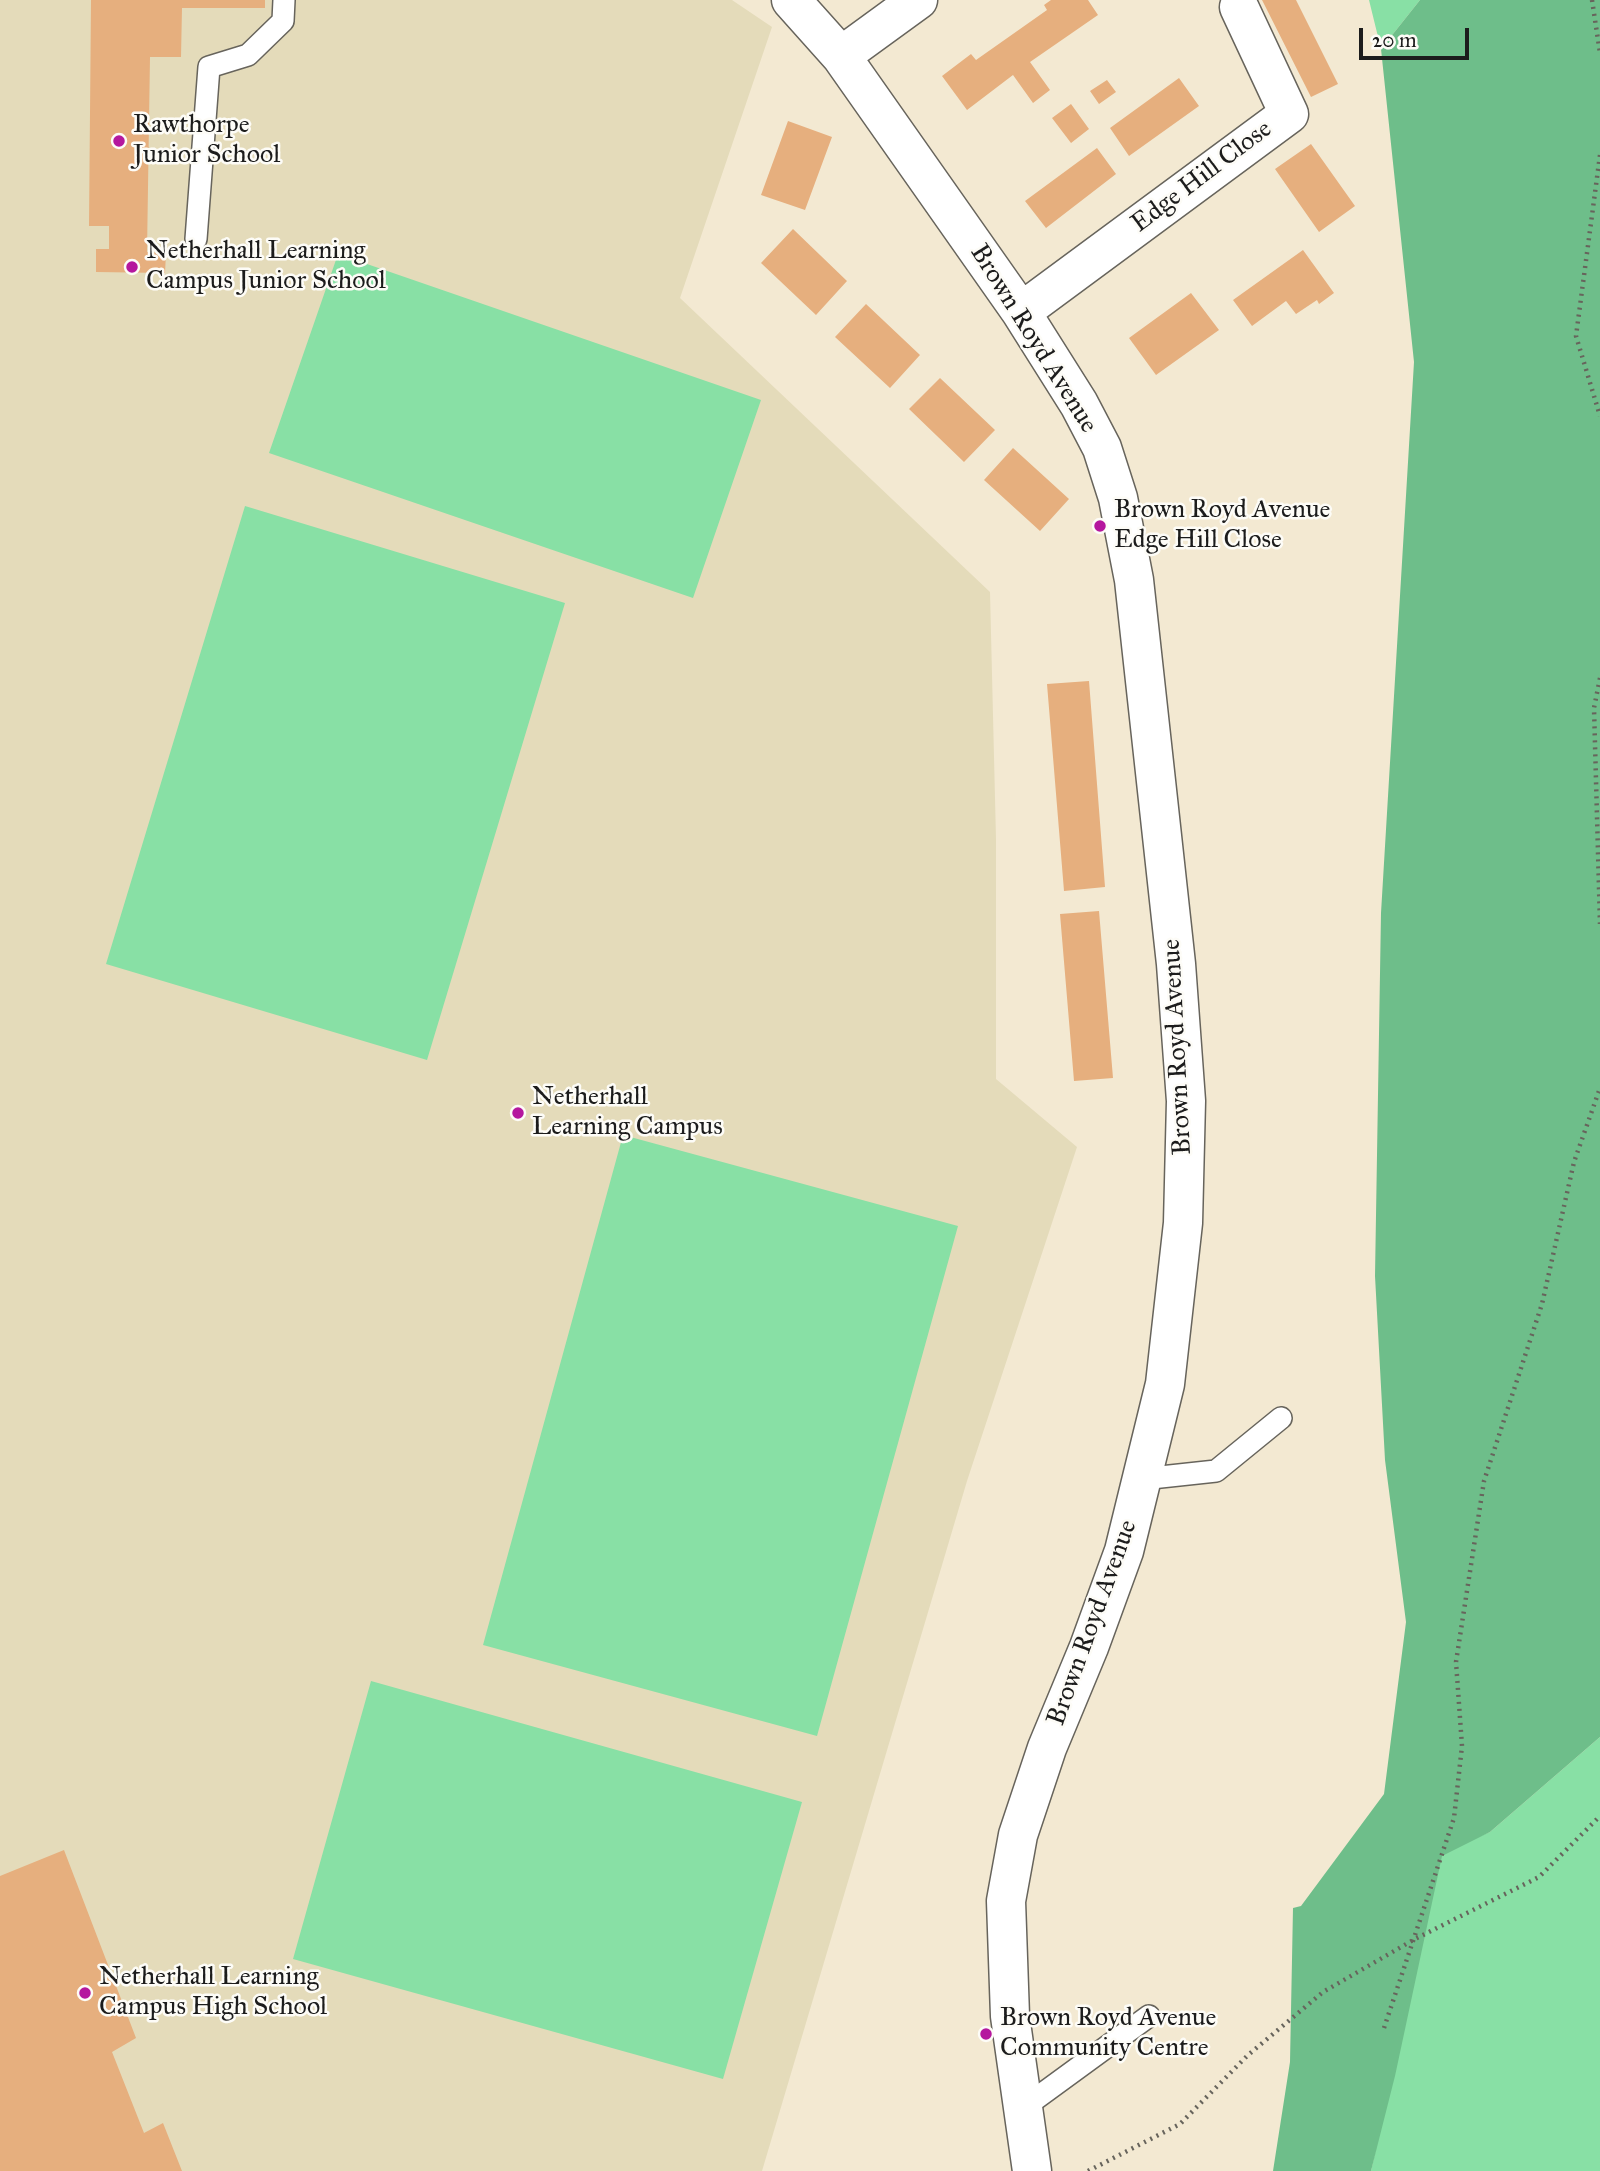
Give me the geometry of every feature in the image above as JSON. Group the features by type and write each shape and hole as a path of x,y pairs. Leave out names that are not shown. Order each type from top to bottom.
{"street":[{"name":"Brown Royd Avenue","path":"791,0 841,56 1021,312 1079,404 1102,448 1118,498 1134,580 1174,950 1186,1101 1183,1223 1165,1384 1124,1551 1089,1647 1047,1748 1016,1848 1006,1901 1010,2016 1032,2171"},
{"path":"841,56 918,0"},
{"name":"Edge Hill Close","path":"1021,312 1289,114 1239,7"}],"lane":[{"path":"196,239 209,66 248,55 283,21 284,0"},
{"path":"1142,1479 1216,1471 1281,1418"},
{"path":"1023,2108 1149,2016"}],"path":[{"path":"1592,0 1600,53"},
{"path":"1600,155 1576,336 1600,416"},
{"path":"1600,678 1594,708 1600,924"},
{"path":"1384,2028 1454,1818 1462,1746 1456,1661 1484,1481 1542,1304 1574,1162 1600,1088"},
{"path":"1088,2171 1180,2124 1248,2056 1323,1992 1415,1939 1539,1877 1600,1816"}],"shaded area":[{"name":"Netherhall Learning Campus","path":"0,0 732,0 772,27 680,298 990,592 996,839 996,1079 1077,1147 967,1481 762,2171 0,2171"}],"green space":[{"path":"1369,0 1420,0 1381,49"},
{"path":"1420,0 1600,0 1600,1737 1490,1832 1442,1856 1395,2076 1371,2171 1273,2171 1290,2062 1293,1908 1301,1906 1384,1794 1406,1622 1385,1460 1375,1276 1381,913 1414,362 1381,49"},
{"path":"338,254 761,400 693,598 269,453"},
{"path":"245,506 565,603 427,1060 106,964"},
{"path":"623,1135 958,1226 817,1736 483,1645"},
{"path":"371,1681 802,1802 723,2079 293,1959"},
{"path":"1600,1737 1600,2171 1371,2171 1442,1852 1490,1832"}],"building":[{"name":"Rawthorpe Junior School","path":"91,0 265,0 265,8 182,8 181,57 150,57 147,252 166,253 165,273 96,272 96,249 109,249 109,226 89,226"},
{"path":"1051,0 1088,0 1098,15 1030,62 1050,90 1033,103 1013,75 967,110 942,76 971,54 976,60 1047,10 1044,5"},
{"path":"1262,0 1296,0 1338,84 1311,97"},
{"path":"1179,78 1199,106 1129,156 1110,128"},
{"path":"1107,80 1116,92 1099,104 1090,91"},
{"path":"1071,104 1089,129 1071,143 1052,118"},
{"path":"788,121 832,137 805,210 761,195"},
{"path":"1311,144 1355,206 1319,232 1275,169"},
{"path":"1097,148 1116,174 1046,228 1025,201"},
{"path":"793,229 847,281 816,315 761,263"},
{"path":"1303,250 1334,293 1319,304 1317,300 1296,314 1286,301 1252,326 1233,300"},
{"path":"1191,293 1219,330 1156,375 1129,338"},
{"path":"866,304 920,355 890,388 835,337"},
{"path":"940,378 995,430 964,462 909,409"},
{"path":"1013,448 1069,499 1040,531 984,480"},
{"path":"1089,681 1105,887 1064,891 1047,684"},
{"path":"1099,911 1113,1078 1074,1081 1060,914"},
{"path":"64,1850 136,2038 112,2052 144,2133 163,2123 182,2171 0,2171 0,1876"}],"place":[{"name":"Rawthorpe Junior School","path":"119,141"},
{"name":"Netherhall Learning Campus Junior School","path":"132,267"},
{"name":"Brown Royd Avenue Edge Hill Close","path":"1100,526"},
{"name":"Netherhall Learning Campus","path":"518,1113"},
{"name":"Netherhall Learning Campus High School","path":"85,1993"},
{"name":"Brown Royd Avenue Community Centre","path":"986,2034"}]}
